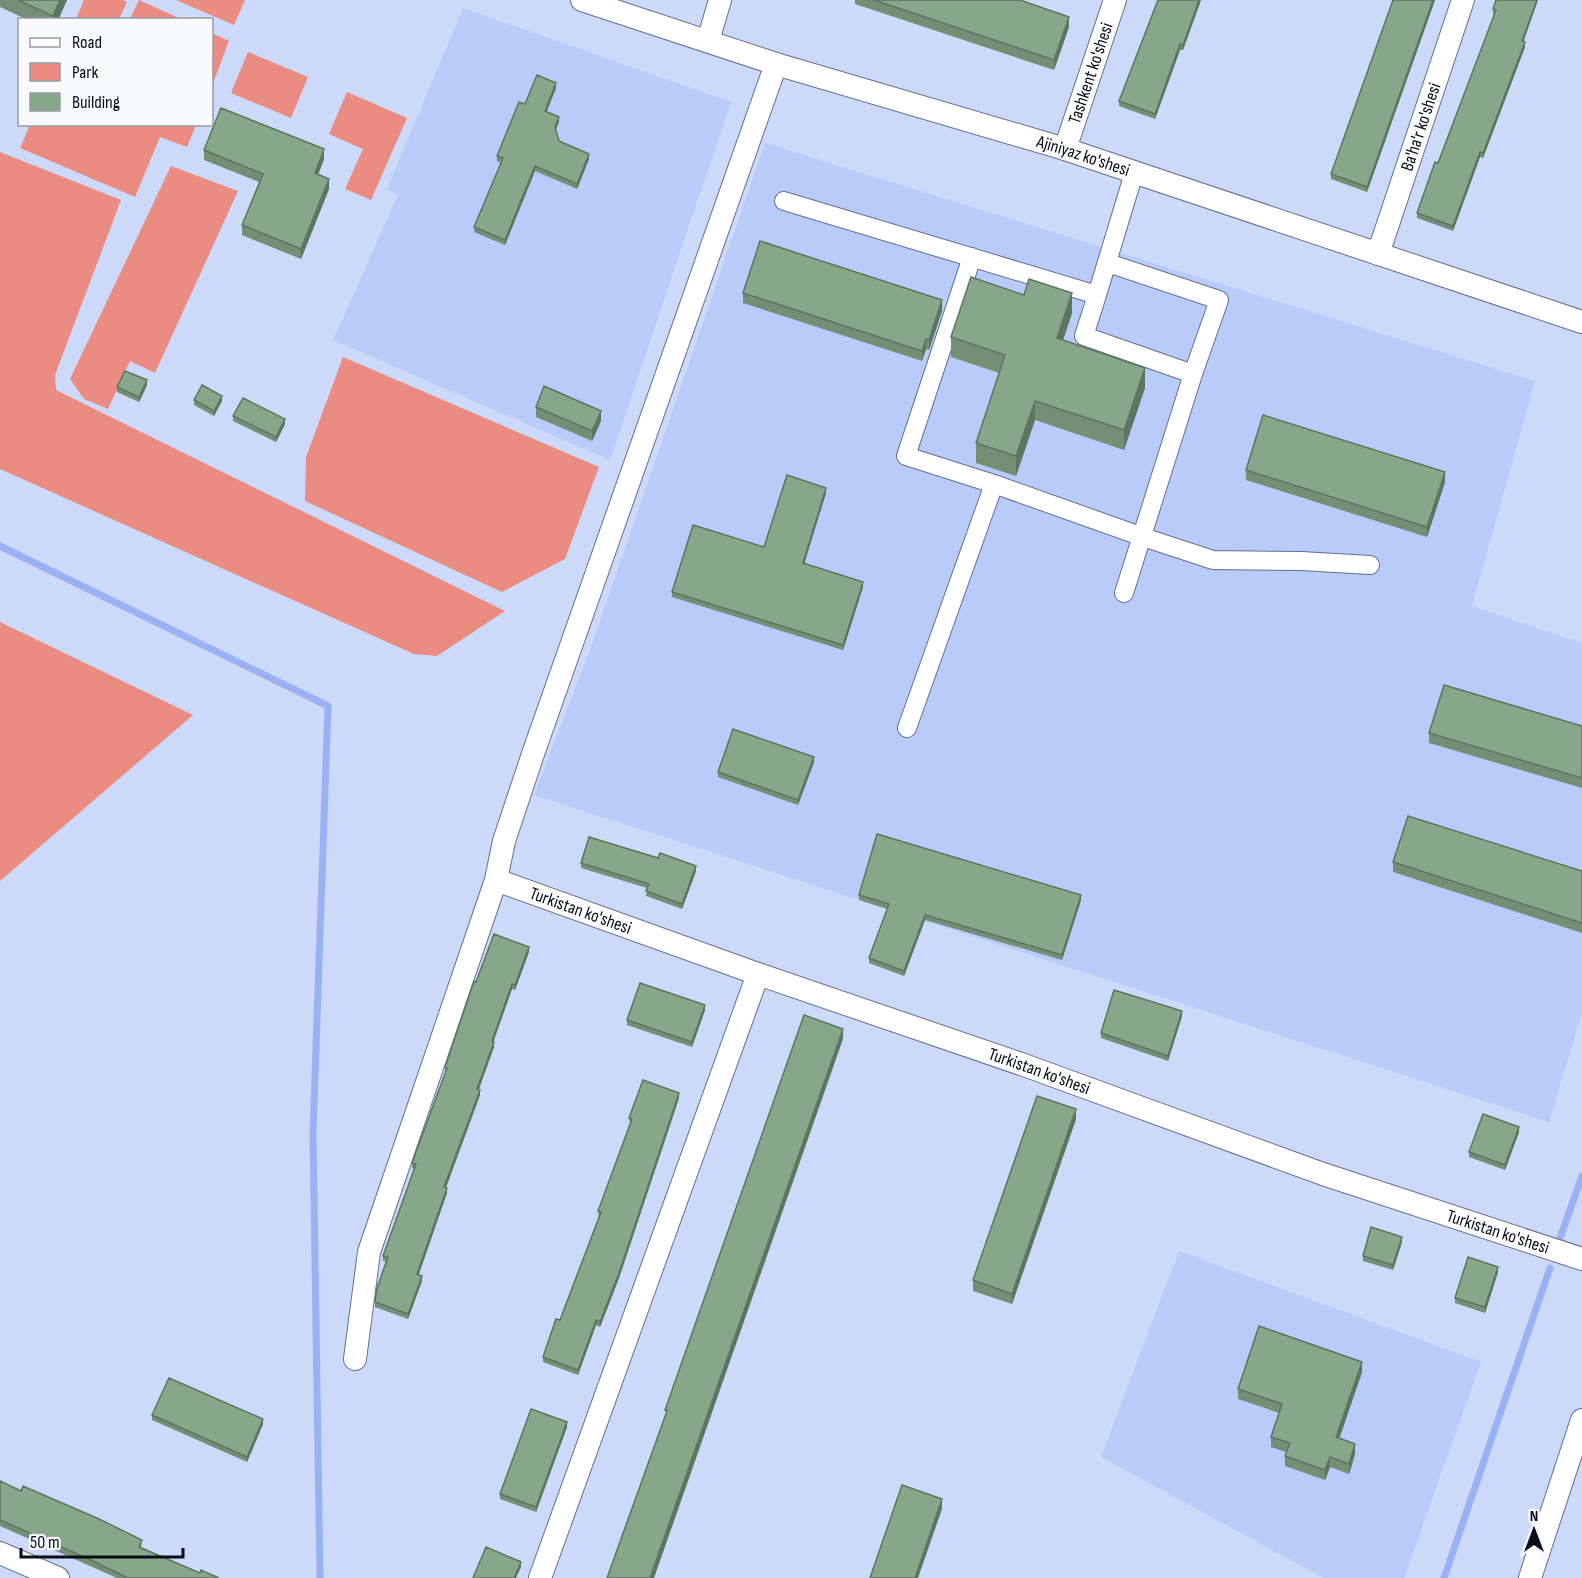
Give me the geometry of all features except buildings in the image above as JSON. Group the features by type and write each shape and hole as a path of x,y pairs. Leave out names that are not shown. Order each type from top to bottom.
{"street":[{"name":"Ajiniyaz ko'shesi","path":"582,0 776,64 1065,149 1582,322"},
{"path":"708,41 720,0"},
{"name":"Tashkent ko'shesi","path":"1065,149 1116,0"},
{"name":"Ba'ha'r ko'shesi","path":"1378,254 1463,0"},
{"path":"356,1359 369,1252 496,880 504,841 534,751 776,64"},
{"path":"1134,173 1084,336 1193,374"},
{"path":"784,201 1097,295"},
{"path":"972,257 906,456 1213,560 1301,561 1370,565"},
{"path":"1108,263 1220,300 1193,374 1124,593"},
{"path":"907,728 994,484"},
{"name":"Turkistan ko'shesi","path":"496,880 758,974 1024,1065 1323,1174 1582,1259"},
{"path":"540,1578 758,974"},
{"path":"1530,1578 1582,1420"},
{"path":"0,1553 57,1578"}],"shaded area":[{"path":"463,8 731,102 610,460 333,340 398,195 387,189"},
{"path":"765,143 1535,381 1472,606 1582,643 1582,1013 1549,1122 534,795 591,647"},
{"path":"1179,1251 1481,1362 1404,1578 1324,1578 1101,1457"}],"green space":[{"path":"84,0 123,0 127,2 119,18 76,18"},
{"path":"139,0 179,18 130,18"},
{"path":"176,0 245,0 234,25"},
{"path":"213,33 229,41 213,83"},
{"path":"248,52 308,77 291,118 231,93"},
{"path":"347,92 407,118 371,200 345,189 363,149 329,134"},
{"path":"29,126 196,126 187,147 160,137 135,197 20,148"},
{"path":"0,152 121,200 55,375 56,390 505,611 437,656 414,654 0,469"},
{"path":"171,166 238,191 155,373 130,361 108,409 84,399 70,379"},
{"path":"343,357 599,467 565,559 502,592 305,501 306,457"},
{"path":"0,622 193,715 0,881"}],"waterway":[{"path":"0,546 328,706 313,1133 320,1578"},
{"path":"1560,1238 1582,1176"},
{"path":"1444,1578 1550,1268"}]}
